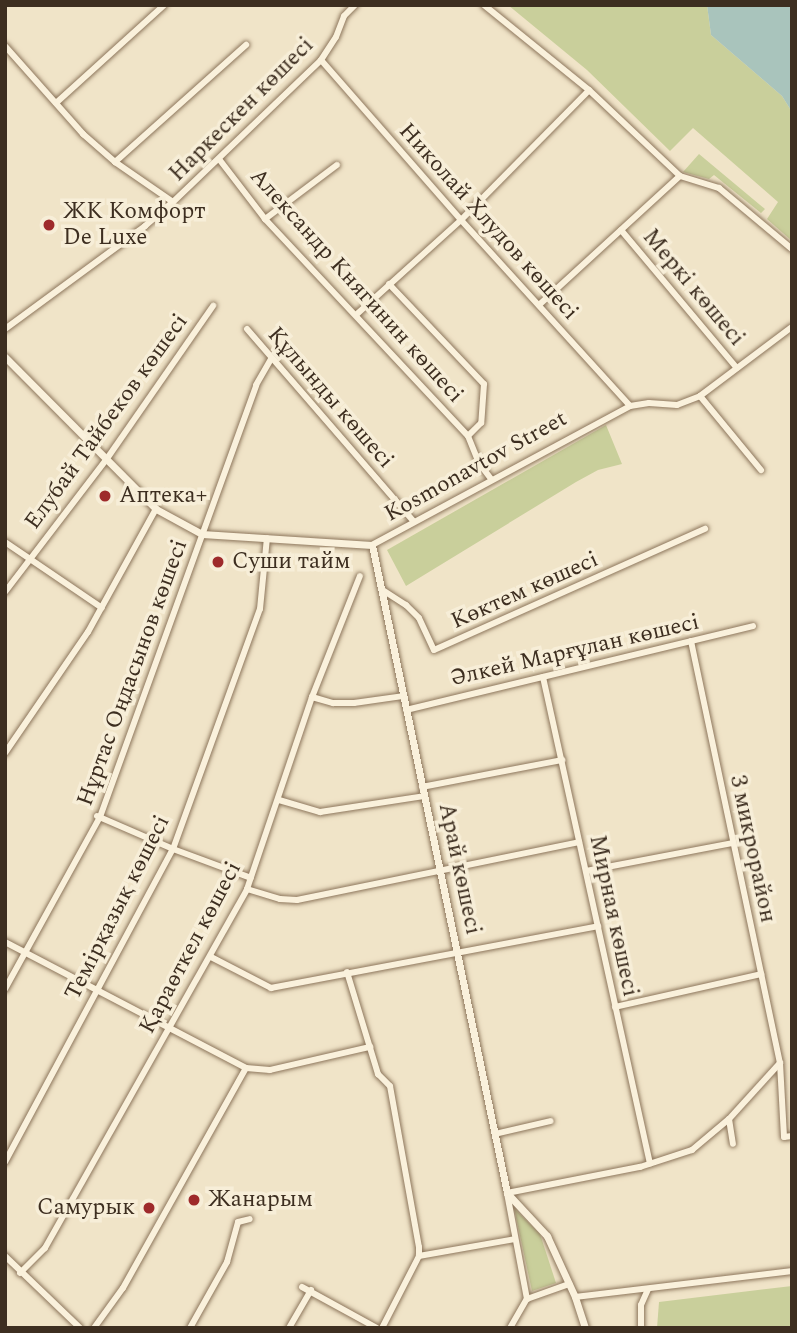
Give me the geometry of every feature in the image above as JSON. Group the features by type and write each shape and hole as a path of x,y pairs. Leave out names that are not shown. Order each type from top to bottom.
{"street":[{"path":"57,103 164,5"},
{"name":"Наркескен көшесі","path":"5,329 173,202 321,60 336,37 344,16 355,5"},
{"path":"484,5 589,90 680,176 719,188 792,249"},
{"path":"115,162 246,45"},
{"path":"5,46 83,134 115,162 173,202"},
{"name":"Николай Хлудов көшесі","path":"321,60 461,220 630,405"},
{"path":"357,314 461,220 589,90"},
{"name":"Александр Княгинин көшесі","path":"219,159 265,219 357,314 468,436 479,463 492,480"},
{"path":"265,219 337,165"},
{"path":"539,305 680,176"},
{"name":"Меркі көшесі","path":"621,230 737,368"},
{"name":"Александр Княгинин көшесі","path":"390,284 484,384 481,423 468,436"},
{"name":"Елубай Тайбеков көшесі","path":"5,592 106,460 213,306"},
{"name":"Kosmonavtov Street","path":"156,509 202,534 372,545 630,405 649,402 677,405 700,396 792,327"},
{"name":"Құлынды көшесі","path":"247,329 414,522"},
{"path":"5,357 156,509 102,608 5,753"},
{"name":"Нұртас Оңдасынов көшесі","path":"5,989 99,816 256,385 271,359"},
{"path":"700,396 761,470"},
{"name":"Көктем көшесі","path":"381,589 406,605 419,618 434,650 705,529"},
{"name":"Темірқазық көшесі","path":"5,1162 173,849 260,609 267,538"},
{"path":"5,542 102,608"},
{"name":"Арай көшесі","path":"372,545 508,1193 547,1236 575,1297 585,1328"},
{"name":"Қараөткел көшесі","path":"20,1273 45,1248 247,889 312,697 360,576"},
{"name":"Әлкей Марғұлан көшесі","path":"406,710 753,626"},
{"name":"3 микрорайон","path":"691,641 780,1063 785,1137 792,1136"},
{"name":"Мирная көшесі","path":"543,677 650,1163"},
{"path":"312,697 354,703 403,696"},
{"path":"422,787 562,760"},
{"path":"279,800 320,812 424,796"},
{"path":"99,816 173,849 251,878"},
{"path":"247,889 280,899 297,900 579,842"},
{"path":"586,871 733,843"},
{"path":"211,957 271,988 598,926"},
{"path":"5,942 171,1026 246,1068 270,1070 370,1047"},
{"path":"302,1287 379,1328 419,1256 390,1086 378,1074 347,972"},
{"path":"615,1007 761,974"},
{"path":"527,1299 508,1193 650,1163 692,1150 729,1119 780,1063"},
{"path":"94,1328 122,1288 246,1068"},
{"path":"729,1119 733,1144"},
{"path":"495,1134 551,1121"},
{"path":"190,1328 227,1262 238,1222 250,1219"},
{"path":"419,1256 515,1239"},
{"path":"5,1257 80,1328"},
{"path":"575,1297 792,1271"},
{"path":"509,1328 527,1299 569,1284"},
{"path":"641,1328 641,1305 648,1289"},
{"path":"289,1328 311,1290"}],"green space":[{"path":"508,5 707,5 711,35 782,96 792,112 792,241 767,219 778,202 693,128 670,151 587,70"},
{"path":"699,154 765,209 761,213 714,175 709,179 683,172"},
{"path":"606,425 622,464 598,470 576,482 406,586 387,550"},
{"path":"514,1208 540,1234 556,1283 532,1291"},
{"path":"792,1286 792,1328 657,1328 659,1302"}],"water":[{"path":"707,5 792,5 792,112 782,96 711,35"}],"place":[{"name":"ЖК Комфорт De Luxe","path":"49,225"},
{"name":"Аптека+","path":"105,496"},
{"name":"Суши тайм","path":"218,562"},
{"name":"Жанарым","path":"194,1200"},
{"name":"Самурык","path":"149,1208"}]}
